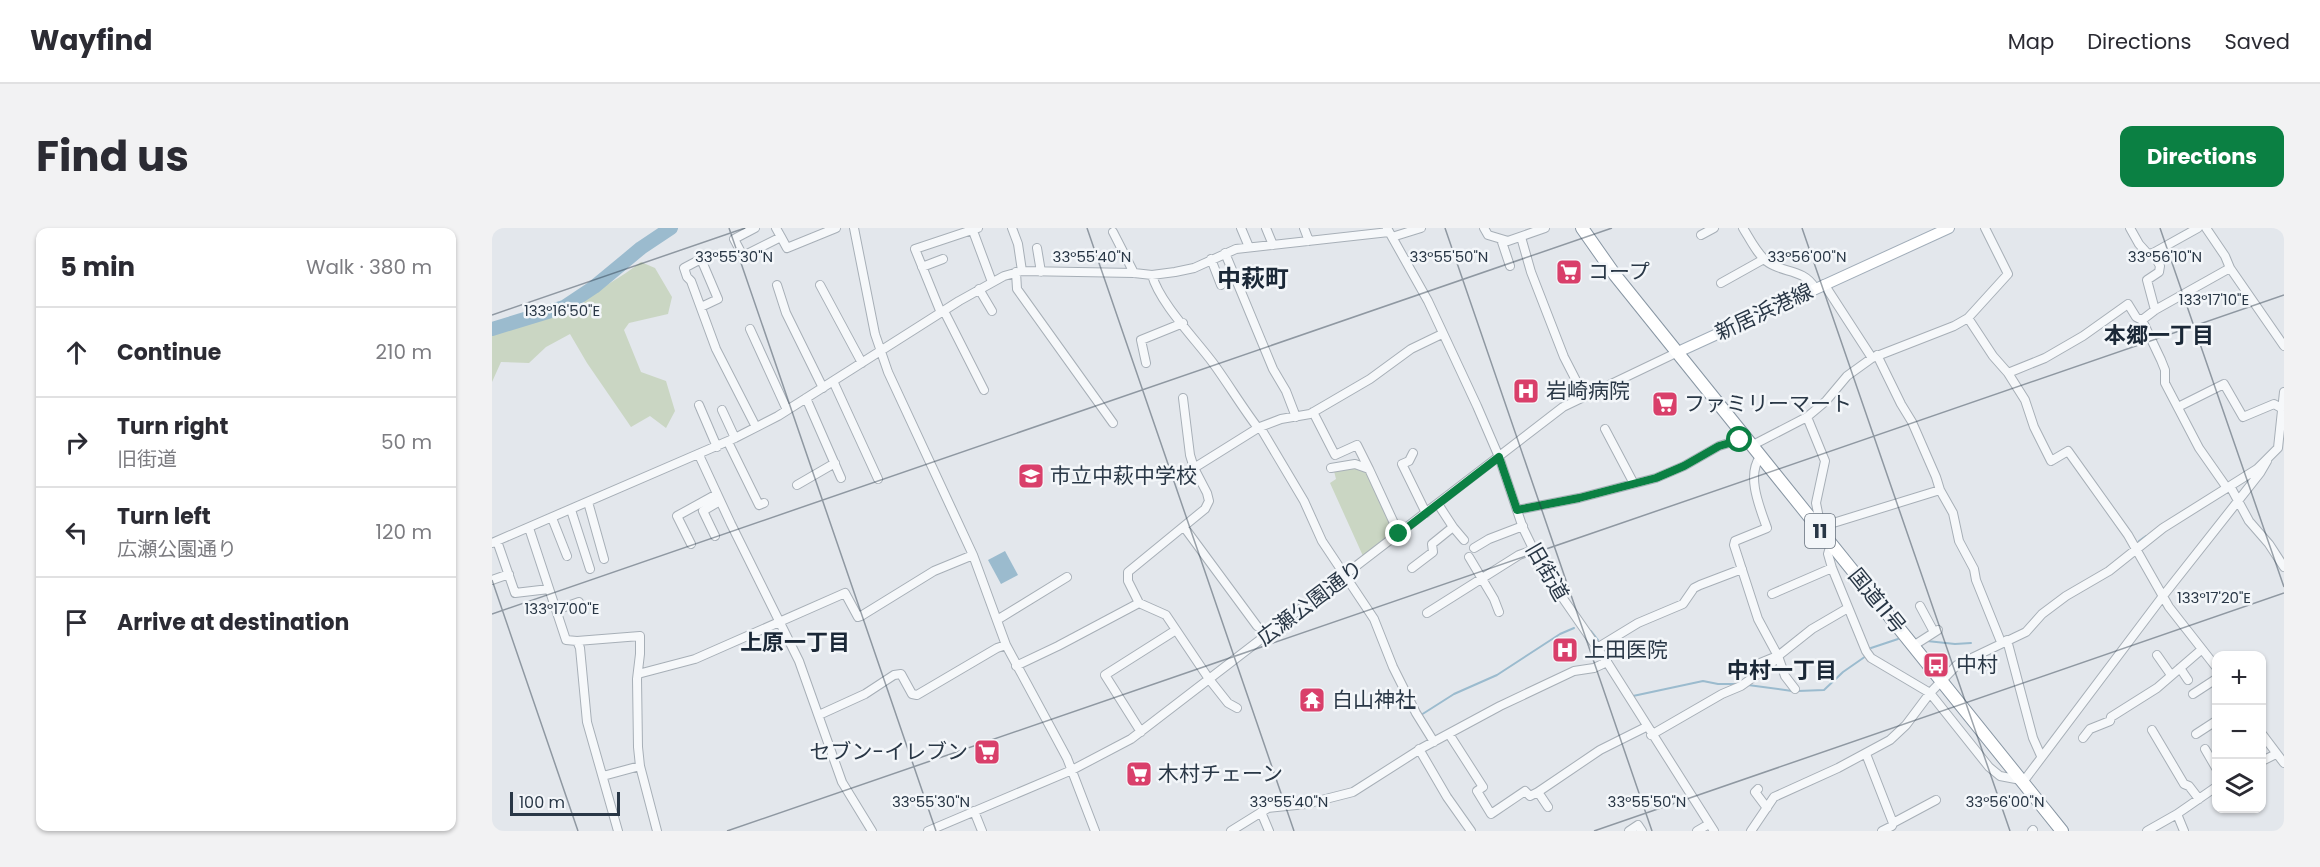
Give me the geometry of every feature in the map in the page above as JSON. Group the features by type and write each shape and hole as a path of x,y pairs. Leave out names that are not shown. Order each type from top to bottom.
{"highway":[{"name":"国道11号","path":"1582,228 1616,276 1817,528 1919,642 1941,680 2061,831"}],"main road":[{"name":"新居浜港線","path":"1678,352 1820,286 1925,233 1949,228"}],"street":[{"path":"755,228 734,239 743,256 781,237"},
{"path":"776,228 787,248 836,228"},
{"path":"854,228 880,351 888,372 973,555 1006,645 1072,770 1095,831"},
{"path":"1012,228 1018,244 1017,289 1113,423"},
{"path":"1241,228 1248,248"},
{"path":"1266,228 1273,245"},
{"path":"1304,228 1310,241"},
{"path":"1325,228 1330,238"},
{"path":"549,589 515,593 494,542 732,440 788,410 992,282 1019,271 1152,275 1194,268 1225,253 1248,248 1330,238 1351,232 1390,232 1421,228"},
{"path":"1484,228 1488,235 1508,241 1545,228"},
{"path":"1511,228 1532,272 1564,357 1584,396"},
{"path":"1701,236 1714,228"},
{"path":"1743,228 1769,263 1789,269 1820,286 1875,356 1912,422 1940,490 1953,513 1959,541 1974,569 1976,580 2004,641 2033,738 2042,756"},
{"path":"1517,510 1587,496 1671,472 1713,449 1748,442 1807,417 1826,401 1847,376 1875,356 1954,326 1968,318 2008,274 1985,228"},
{"path":"2130,228 2146,253 2153,253 2199,228"},
{"path":"2206,228 2225,256 2230,268 2284,346"},
{"path":"984,390 942,312 915,249 976,229 992,282"},
{"path":"1113,232 1134,273"},
{"name":"旧街道","path":"1390,232 1428,301 1499,457 1522,526 1544,571 1607,662 1711,827"},
{"path":"1501,239 1510,266"},
{"path":"1037,248 1041,272"},
{"path":"1225,253 1273,369 1286,391 1296,417"},
{"path":"2153,253 2160,266 2159,272 2146,279 2155,310"},
{"path":"1721,283 1764,258"},
{"path":"701,307 718,299 701,259 684,268 716,349 756,427"},
{"path":"922,267 944,259"},
{"path":"1211,259 1221,285"},
{"path":"2142,320 2155,310 2230,268"},
{"path":"1152,275 1162,295 1259,428 1304,501 1322,541 1374,619 1393,667 1434,742"},
{"path":"777,285 786,313 823,388"},
{"path":"820,285 862,363"},
{"path":"979,289 992,311"},
{"path":"2008,373 2045,358 2083,336 2128,304 2136,317 2142,320 2165,370 2165,383 2199,448 2239,500 2249,520 2284,567"},
{"path":"1968,318 2025,400 2034,427 2051,461 2068,452 2136,548 2180,623 2212,662"},
{"path":"1146,363 1141,340 1183,323"},
{"path":"750,329 788,410"},
{"path":"1194,468 1259,428 1281,419 1313,412 1379,373 1411,349 1442,334"},
{"name":"広瀬公園通り","path":"928,831 1072,770 1141,732 1563,407 1678,352"},
{"path":"833,381 878,478"},
{"path":"2178,407 2224,384 2243,417 2274,405 2281,408"},
{"path":"1751,831 1774,797 1791,791 1890,740 1906,725 1929,693 1957,665 2026,632 2042,614 2073,591 2109,571 2136,548 2267,461 2281,446 2281,408 2284,392"},
{"path":"806,398 841,478"},
{"path":"1183,398 1190,455 1194,468 1208,493 1209,501 1205,509 1128,572 1128,581 1139,603 1166,615 1209,679 1228,703 1236,708"},
{"path":"699,405 717,447"},
{"path":"722,410 759,505 764,503"},
{"path":"1313,412 1335,455 1358,445 1399,534"},
{"path":"1807,417 1825,461 1816,503 1819,518 1817,528 1940,490"},
{"path":"1605,429 1633,482"},
{"path":"1413,453 1410,460 1402,464 1426,513"},
{"path":"699,454 799,661 842,782 872,831"},
{"path":"1760,457 1755,464 1754,475 1758,501 1767,528 1735,541 1758,619 1778,656 1785,676 1795,688"},
{"path":"1831,544 1828,554 1832,568 1871,658 1929,693 1989,767 2000,776 2022,781 2163,596 2260,474 2267,461"},
{"path":"797,485 835,463"},
{"path":"1331,468 1355,464 1369,469"},
{"path":"715,536 703,512 719,497"},
{"path":"691,544 678,516 719,497"},
{"path":"588,502 604,560"},
{"path":"1438,504 1464,540"},
{"path":"571,510 590,569"},
{"path":"552,518 567,556"},
{"path":"1474,548 1489,539 1522,526"},
{"path":"1184,527 1257,626"},
{"path":"1412,568 1433,552 1432,544 1453,527"},
{"path":"529,528 566,640 640,636 638,747 640,766 657,831"},
{"path":"1427,614 1519,555 1533,550"},
{"path":"638,674 695,659 845,593 858,617 861,616 934,572 973,555"},
{"path":"1469,557 1499,612"},
{"path":"1772,594 1832,568"},
{"path":"1597,648 1638,623 1683,604 1694,588 1742,569"},
{"path":"492,580 508,574"},
{"path":"997,620 1067,577"},
{"path":"556,610 579,602"},
{"path":"1016,666 1139,603"},
{"path":"1919,642 1936,631 1920,606"},
{"path":"1449,734 1483,787 1477,791 1491,814 1526,791 1530,796 1538,792 1600,750 1649,731 1741,686 1769,666 1812,629 1848,608"},
{"path":"1141,732 1104,675 1176,630"},
{"path":"577,641 580,648 587,722 618,831"},
{"path":"819,715 865,693 894,675 901,674 912,694 917,695 1006,645"},
{"path":"2083,738 2090,729 2110,721 2111,717 2157,687 2201,650"},
{"path":"2157,655 2171,675"},
{"path":"1748,668 1778,656"},
{"path":"1231,831 1268,808 1306,804 1353,792 1419,749 1500,706 1574,671 1594,668 1607,662"},
{"path":"2180,668 2188,680"},
{"path":"2193,694 2212,682"},
{"path":"2196,734 2212,724"},
{"path":"2152,730 2184,784 2189,786 2199,800"},
{"path":"2266,740 2284,763"},
{"path":"2205,748 2212,760"},
{"path":"1419,749 1447,797 1471,831"},
{"path":"1866,754 1893,823"},
{"path":"2266,759 2276,754"},
{"path":"603,776 640,766"},
{"path":"1758,789 1755,792 1767,808"},
{"path":"2147,831 2212,791"},
{"path":"1538,792 1548,807"},
{"path":"1882,831 1936,800"},
{"path":"974,812 982,831"},
{"path":"1261,812 1269,831"},
{"path":"2177,814 2184,831"},
{"path":"1629,831 1638,825 1642,831"},
{"path":"1697,831 1711,827"}],"green space":[{"path":"641,262 655,268 672,297 668,314 629,323 624,330 641,372 666,381 675,411 666,428 650,416 631,427 570,334 546,347 529,363 501,362 492,382 492,335 550,313 588,295"},
{"path":"1356,466 1366,470 1395,533 1363,556 1330,483 1336,479 1334,471"}],"water":[{"path":"1005,551 1018,575 1001,584 988,560"}],"waterway":[{"path":"492,329 564,307 671,228"},
{"path":"2139,541 2146,536"},
{"path":"1421,715 1454,694 1497,675 1560,634 1574,628"},
{"path":"1591,631 1598,640"},
{"path":"1871,648 1898,639"},
{"path":"1927,641 1971,643"},
{"path":"1798,691 1824,690 1843,672 1866,656"},
{"path":"1633,696 1703,681 1736,684"},
{"path":"1748,685 1792,691"}],"place":[{"name":"コープ","path":"1569,272"},
{"name":"岩崎病院","path":"1526,391"},
{"name":"ファミリーマート","path":"1665,404"},
{"name":"市立中萩中学校","path":"1031,476"},
{"name":"上田医院","path":"1565,650"},
{"name":"中村","path":"1936,665"},
{"name":"白山神社","path":"1312,700"},
{"name":"セブン-イレブン","path":"987,752"},
{"name":"木村チェーン","path":"1139,774"}],"district":[{"name":"中萩町","path":"1253,279"},
{"name":"本郷一丁目","path":"2159,335"},
{"name":"上原一丁目","path":"795,642"},
{"name":"中村一丁目","path":"1782,670"}],"route":[{"path":"1399,534 1499,457 1517,510 1579,498 1633,482 1656,478 1684,466 1719,446 1740,440"}]}
